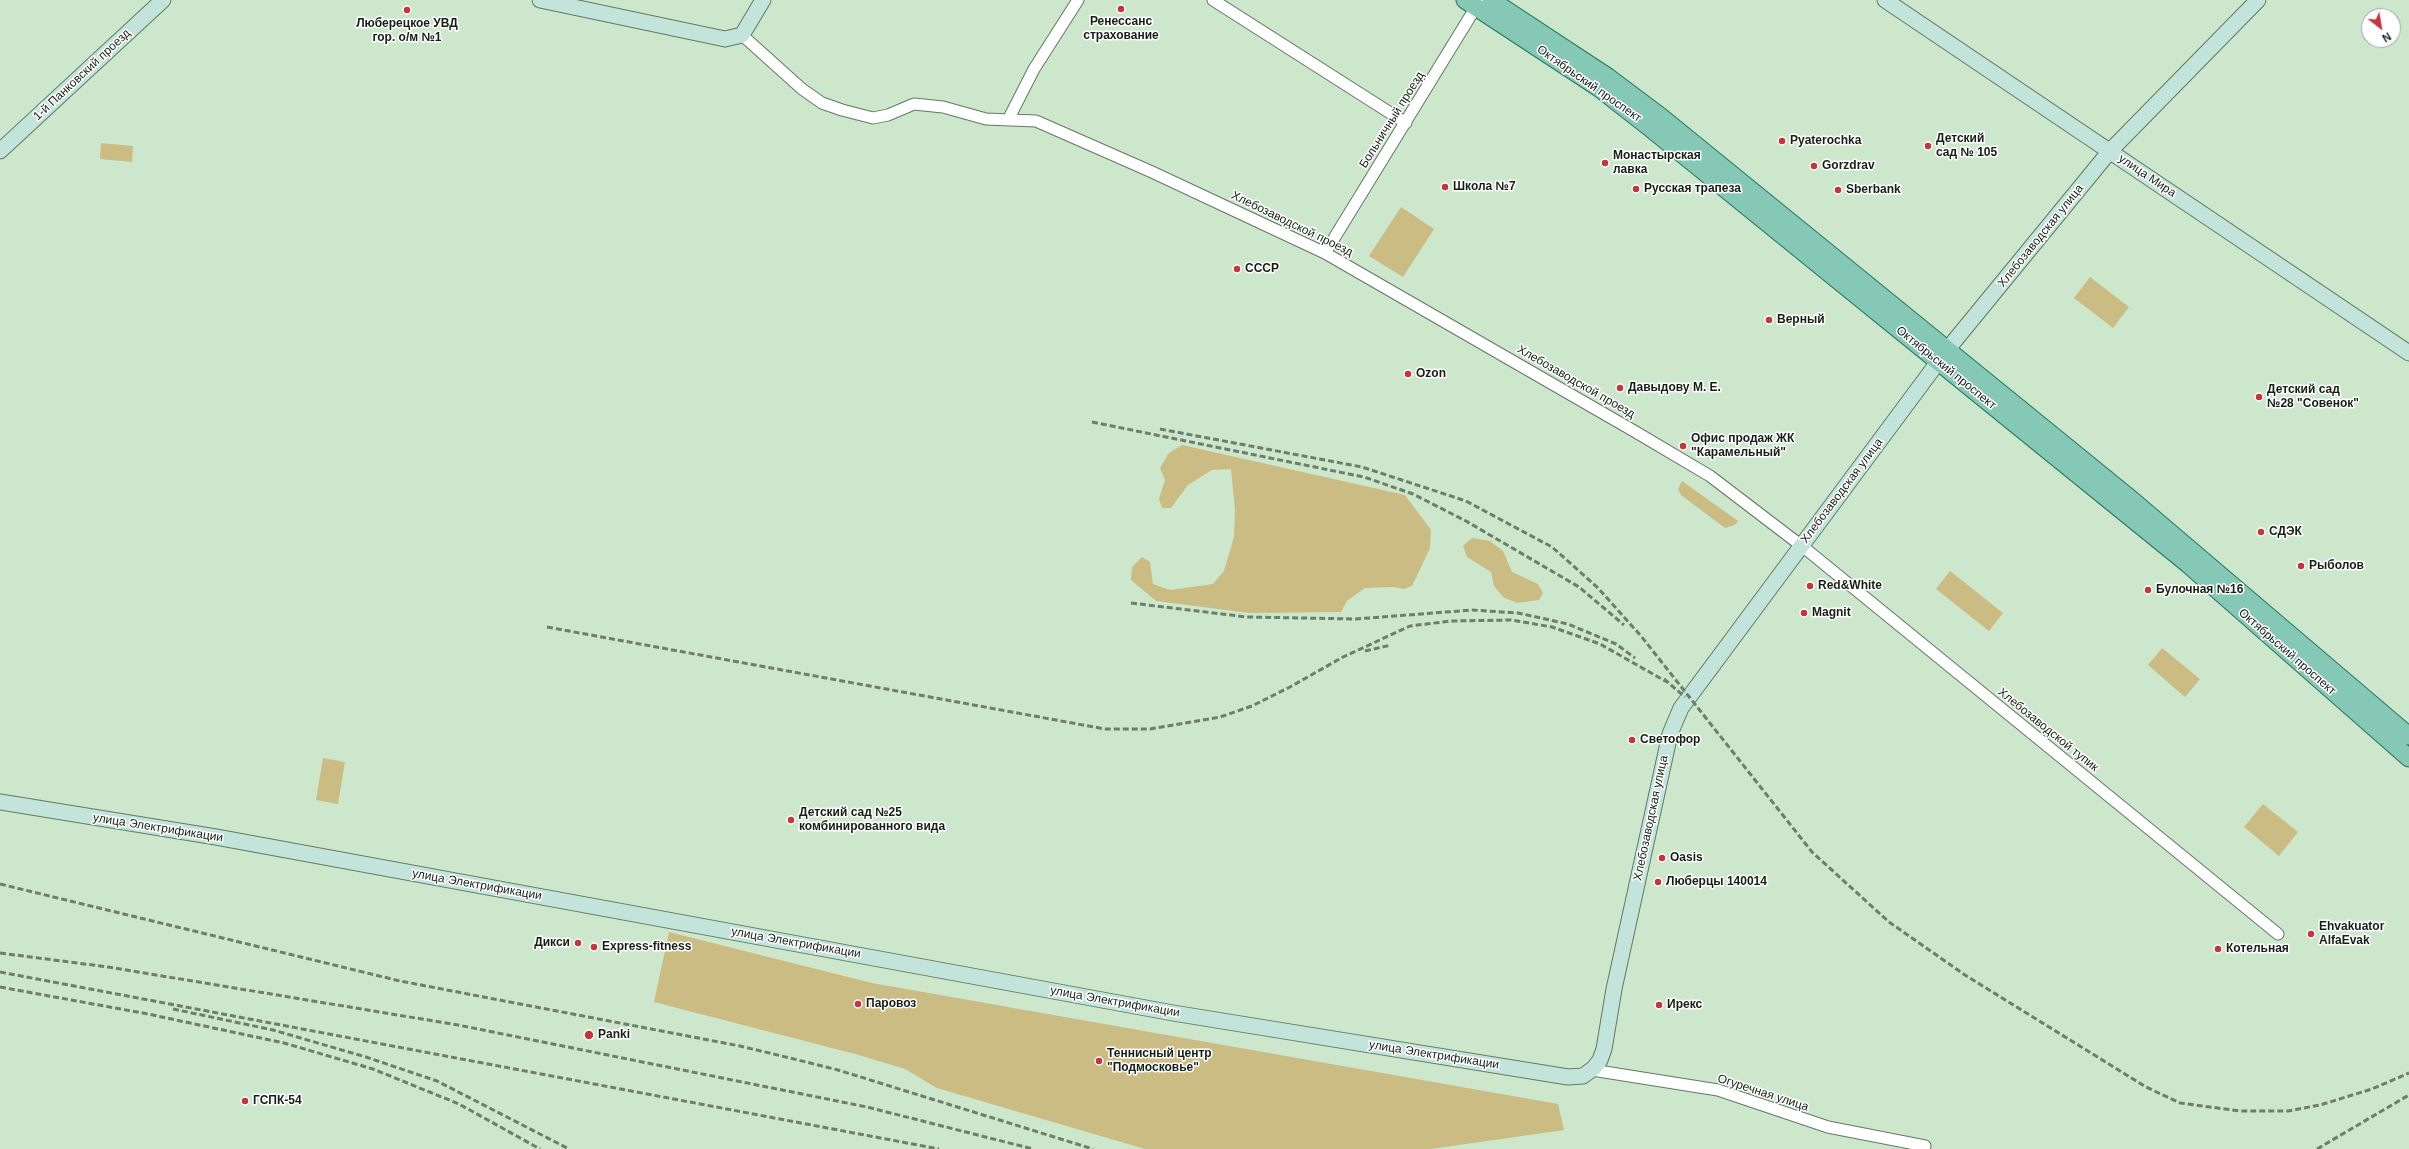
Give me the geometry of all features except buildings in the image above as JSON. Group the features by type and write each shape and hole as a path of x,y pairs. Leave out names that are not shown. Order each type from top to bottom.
{"main road":[{"name":"1-й Панковский проезд","path":"0,151 163,0"},
{"path":"540,0 725,39 742,35 763,0"},
{"name":"улица Мира","path":"1885,0 2409,353"},
{"name":"Хлебозаводская улица","path":"1592,1070 1600,1060 1604,1049 1614,989 1670,734 1689,696 1943,356 2110,151 2258,0"},
{"name":"Октябрьский проспект","path":"1484,3 1599,88 1943,356 2126,495 2409,736"},
{"name":"Октябрьский проспект","path":"1943,356 2188,564 2409,758"},
{"name":"улица Электрификации","path":"0,802 216,837 1174,1013 1568,1077 1582,1076 1592,1070"}],"street":[{"path":"1008,120 1034,69 1078,0"},
{"path":"1214,0 1406,123"},
{"name":"Больничный проезд","path":"1325,253 1406,123 1484,3"},
{"name":"Хлебозаводской проезд","path":"742,35 802,89 822,103 873,118 888,115 914,104 943,107 986,119 1036,121 1325,253 1710,476 1801,546"},
{"name":"Хлебозаводской тупик","path":"1801,546 2278,934"},
{"name":"Огуречная улица","path":"1592,1070 1718,1090 1828,1127 1925,1146"}],"shaded area":[{"path":"101,143 133,146 132,162 100,159"},
{"path":"1401,207 1434,229 1403,277 1369,256"},
{"path":"2090,277 2129,307 2113,328 2074,298"},
{"path":"1182,445 1405,495 1431,530 1430,548 1412,586 1404,589 1393,587 1365,588 1347,601 1341,612 1249,613 1156,601 1131,580 1132,567 1142,557 1150,562 1153,584 1170,590 1213,584 1224,571 1234,537 1235,510 1231,469 1212,470 1188,485 1171,508 1162,508 1159,499 1165,480 1160,468 1169,453"},
{"path":"1682,481 1738,521 1735,525 1725,528 1681,495 1678,489"},
{"path":"1472,538 1490,541 1503,551 1512,572 1538,584 1543,593 1539,600 1517,603 1503,597 1494,586 1491,572 1467,557 1463,546"},
{"path":"1950,571 2003,613 1989,631 1936,589"},
{"path":"2162,648 2200,679 2185,697 2148,665"},
{"path":"323,758 345,762 338,804 316,800"},
{"path":"2263,804 2298,832 2279,856 2244,827"},
{"name":"Теннисный центр \"Подмосковье\"","path":"669,932 872,983 1558,1104 1564,1130 1431,1149 1145,1149 937,1088 905,1069 855,1054 654,1002"}],"railway":[{"path":"1092,422 1364,477 1413,494 1466,521 1579,587 1624,625"},
{"path":"1160,429 1362,467 1466,501 1552,547 1598,588 1641,636 1812,852 1889,922 1965,975 2146,1087 2180,1103 2240,1111 2288,1111 2320,1105 2372,1089 2409,1073"},
{"path":"1131,603 1247,617 1356,619 1472,610 1518,613 1568,624 1616,644 1635,658"},
{"path":"547,627 1105,729 1150,729 1220,717 1252,706 1290,687 1343,657 1410,626 1451,621 1511,620 1552,627 1600,644 1667,682"},
{"path":"1365,651 1391,645"},
{"path":"1664,679 1685,697"},
{"path":"0,884 400,981 740,1046 790,1058 838,1070 1093,1149"},
{"path":"0,953 108,967 458,1025 867,1107 1033,1149"},
{"path":"0,972 939,1149"},
{"path":"0,987 148,1014 284,1043 373,1069 459,1104 540,1149"},
{"path":"173,1009 273,1030 366,1057 437,1081 569,1149"},
{"path":"2317,1149 2409,1095"}],"place":[{"name":"Ренессанс страхование","path":"1121,9"},
{"name":"Люберецкое УВД гор. о/м №1","path":"407,10"},
{"name":"Pyaterochka","path":"1782,141"},
{"name":"Детский сад № 105","path":"1928,146"},
{"name":"Монастырская лавка","path":"1605,163"},
{"name":"Gorzdrav","path":"1814,166"},
{"name":"Школа №7","path":"1445,187"},
{"name":"Русская трапеза","path":"1636,189"},
{"name":"Sberbank","path":"1838,190"},
{"name":"СССР","path":"1237,269"},
{"name":"Верный","path":"1769,320"},
{"name":"Ozon","path":"1408,374"},
{"name":"Давыдову М. Е.","path":"1620,388"},
{"name":"Детский сад №28 \"Совенок\"","path":"2259,397"},
{"name":"Офис продаж ЖК \"Карамельный\"","path":"1683,446"},
{"name":"СДЭК","path":"2261,532"},
{"name":"Рыболов","path":"2301,566"},
{"name":"Red&White","path":"1810,586"},
{"name":"Булочная №16","path":"2148,590"},
{"name":"Magnit","path":"1804,613"},
{"name":"Светофор","path":"1632,740"},
{"name":"Детский сад №25 комбинированного вида","path":"791,820"},
{"name":"Oasis","path":"1662,858"},
{"name":"Люберцы 140014","path":"1658,882"},
{"name":"Ehvakuator AlfaEvak","path":"2311,934"},
{"name":"Дикси","path":"578,943"},
{"name":"Express-fitness","path":"594,947"},
{"name":"Котельная","path":"2218,949"},
{"name":"Паровоз","path":"858,1004"},
{"name":"Ирекс","path":"1659,1005"},
{"name":"Panki","path":"589,1035"},
{"name":"Теннисный центр \"Подмосковье\"","path":"1099,1061"},
{"name":"ГСПК-54","path":"245,1101"}]}
